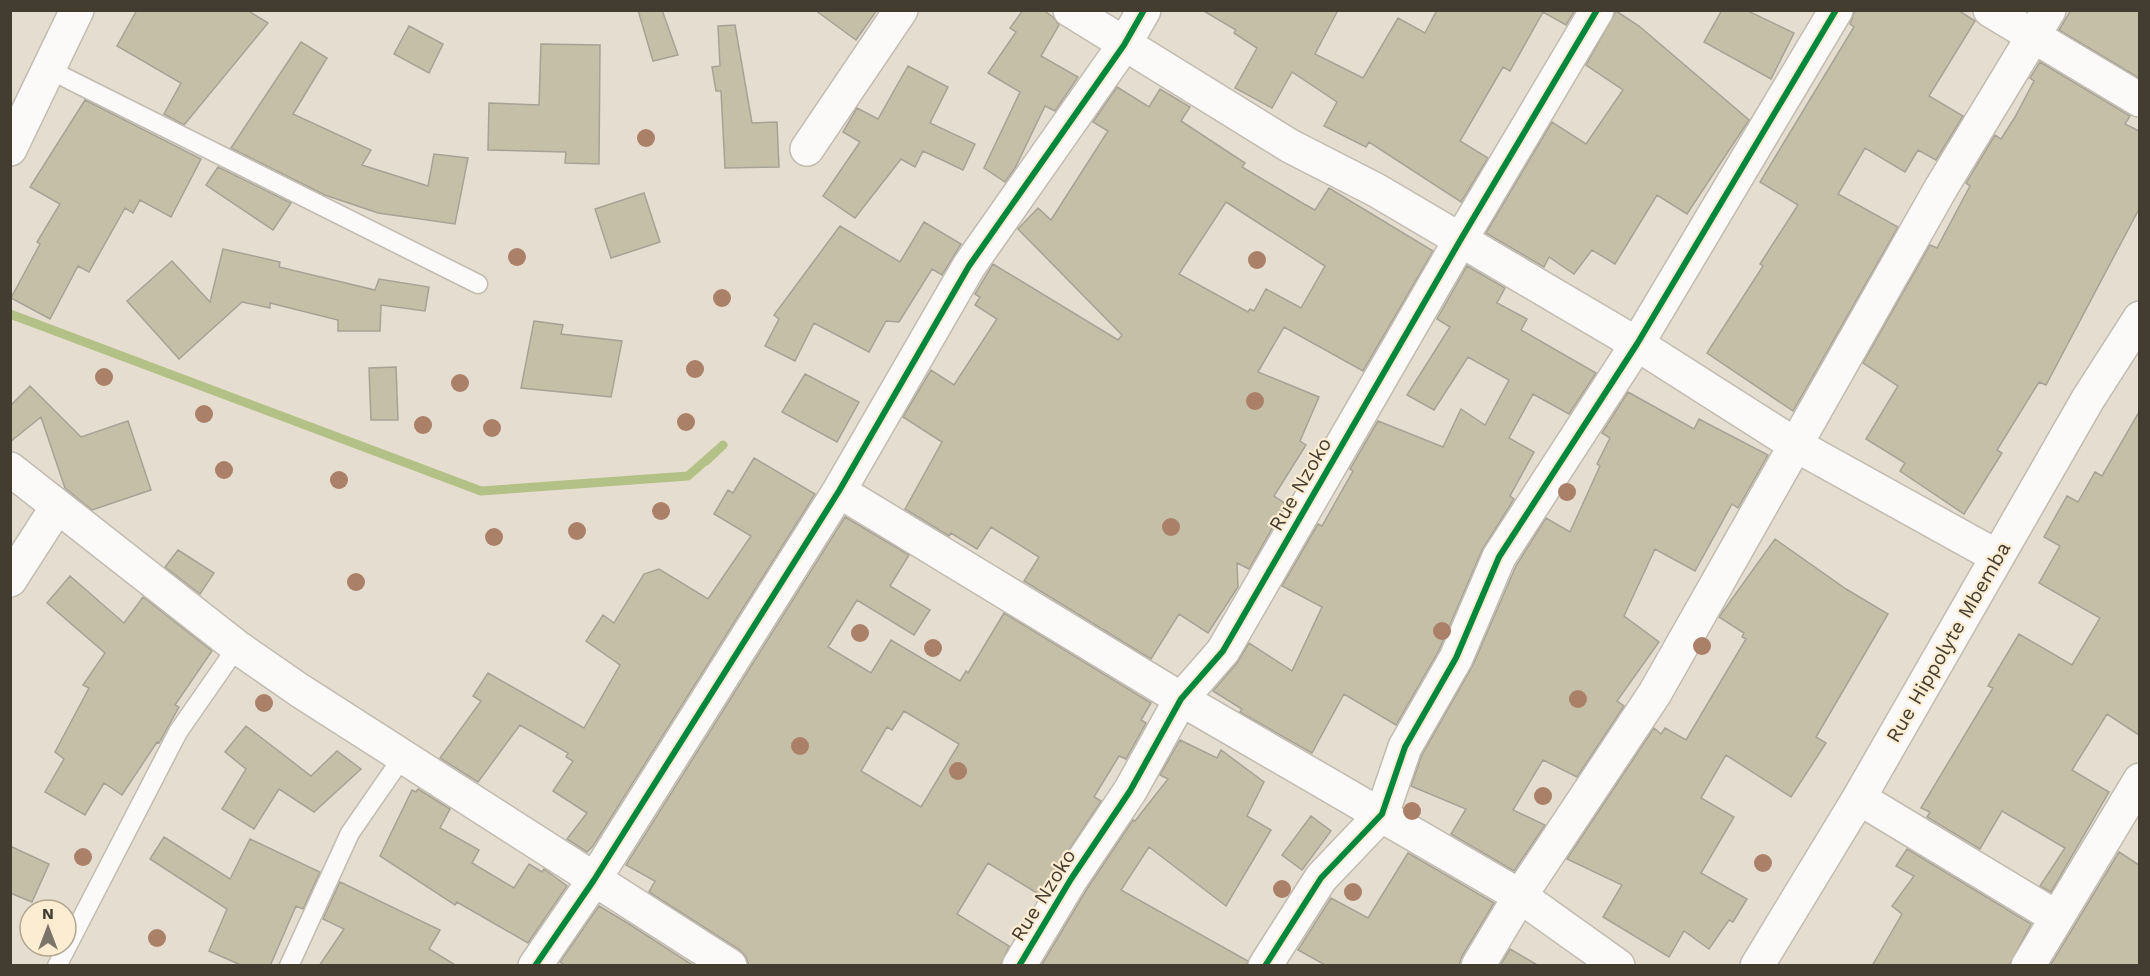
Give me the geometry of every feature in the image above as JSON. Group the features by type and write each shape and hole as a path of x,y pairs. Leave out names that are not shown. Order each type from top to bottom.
{"street":[{"path":"10,149 77,10"},
{"path":"807,149 901,10"},
{"path":"1070,10 1290,146 1376,190 1637,344 1794,444 1996,556"},
{"path":"535,966 594,880 839,491 969,266 1124,45 1144,10"},
{"name":"Rue Nzoko","path":"1019,966 1071,879 1130,791 1181,699 1223,651 1461,239 1597,10"},
{"path":"1265,966 1321,878 1382,814 1405,747 1456,658 1499,557 1637,344 1836,10"},
{"path":"1990,10 2042,23 2139,100"},
{"path":"1478,966 1520,896 1654,693 1941,188 2042,23"},
{"name":"Rue Hippolyte Mbemba","path":"1757,966 1859,798 2088,399 2139,318"},
{"path":"10,469 237,647 298,690 404,754 594,880 730,966"},
{"path":"839,491 1181,699 1520,896 1618,966"},
{"path":"10,580 57,507"},
{"path":"2028,966 2139,780"},
{"path":"1859,798 2056,916"}],"lane":[{"path":"50,70 478,284"},
{"path":"57,966 178,732 237,647"},
{"path":"289,966 350,833 404,754"}],"building":[{"path":"137,10 247,10 268,23 184,125 164,114 181,83 117,46"},
{"path":"638,10 662,10 678,55 653,61"},
{"path":"815,10 877,10 856,40"},
{"path":"1023,10 1043,10 1053,17 1059,25 1041,56 1078,77 1055,111 1045,106 1015,168 1005,182 984,168 1020,92 988,73 1016,32 1010,28"},
{"path":"1202,10 1338,10 1315,54 1363,78 1398,18 1425,33 1437,10 1575,10 1566,25 1543,12 1510,71 1503,67 1460,141 1488,158 1461,202 1369,142 1366,147 1324,126 1337,102 1292,72 1272,108 1235,88 1257,48 1234,33 1236,30"},
{"path":"1722,10 1746,10 1794,33 1771,79 1704,42"},
{"path":"1855,10 1958,10 1975,21 1929,96 1963,116 1936,160 1918,150 1905,172 1865,148 1838,194 1898,227 1793,411 1707,353 1763,266 1760,264 1798,205 1760,182 1854,27 1850,24"},
{"path":"2071,10 2139,10 2139,78 2059,30"},
{"path":"1616,11 1639,26 1749,120 1687,214 1657,195 1615,264 1592,250 1574,274 1549,257 1544,267 1486,233 1552,122 1586,144 1623,90 1586,65"},
{"path":"735,25 752,123 777,122 779,167 725,168 721,91 716,91 712,67 720,66 718,26"},
{"path":"409,26 443,44 429,73 394,54"},
{"path":"301,42 327,58 293,114 371,150 362,165 428,186 434,154 468,158 455,224 378,213 325,195 231,148"},
{"path":"541,44 600,45 599,164 565,163 566,152 488,150 489,103 539,105"},
{"path":"2040,62 2130,116 2125,124 2139,131 2139,209 2046,385 2039,382 1997,450 2002,453 1964,514 1900,471 1905,463 1866,439 1898,386 1863,363 1930,245 1937,248 1970,186 1966,183 1995,135 2001,139 2015,117 2034,81 2030,78"},
{"path":"908,66 948,87 930,123 975,144 963,170 923,151 915,167 901,159 855,218 823,196 860,142 843,132 857,108 878,119"},
{"path":"1117,87 1149,107 1160,89 1190,107 1181,121 1245,163 1242,167 1304,204 1315,210 1329,188 1433,251 1363,371 1284,327 1258,372 1319,397 1300,441 1306,445 1274,496 1286,504 1249,569 1237,563 1238,587 1208,633 1179,614 1151,659 1024,581 1039,557 991,527 977,549 951,533 949,536 905,509 942,442 903,417 931,370 954,385 997,319 975,305 980,297 975,294 993,264 1118,340 1122,335 1018,229 1038,208 1051,220 1108,131 1093,122","holes":["1226,202 1325,266 1301,308 1266,289 1254,311 1250,309 1248,312 1179,274"]},
{"path":"85,100 201,159 171,217 140,200 133,213 125,208 89,272 78,266 50,319 11,298 40,244 37,242 60,204 30,187"},
{"path":"218,167 291,203 273,230 206,185"},
{"path":"644,193 660,242 611,258 595,209"},
{"path":"924,222 961,244 942,275 932,269 899,322 886,321 869,352 814,323 795,361 765,346 779,319 774,315 840,226 900,262"},
{"path":"223,249 280,262 279,267 375,290 379,279 429,287 425,311 381,305 380,331 338,331 338,320 270,303 270,308 242,302 179,359 127,301 172,261 210,302"},
{"path":"1467,266 1505,288 1497,303 1527,319 1521,330 1596,373 1569,414 1533,394 1509,438 1534,452 1510,496 1514,499 1482,550 1439,650 1396,725 1344,694 1312,753 1240,712 1242,709 1213,691 1237,663 1249,643 1292,671 1322,607 1282,586 1318,524 1322,526 1353,471 1350,469 1378,421 1443,447 1461,409 1485,425 1509,380 1468,357 1434,410 1407,395 1450,327 1437,319"},
{"path":"534,321 563,325 561,334 622,341 611,397 521,388"},
{"path":"396,367 398,420 371,420 369,368"},
{"path":"805,374 859,402 837,442 782,412"},
{"path":"30,386 81,437 128,421 151,490 92,510 65,488 41,417 10,442 10,406"},
{"path":"1628,392 1694,429 1699,419 1768,455 1738,508 1732,504 1695,571 1655,549 1624,616 1659,642 1617,701 1624,706 1577,777 1543,760 1513,810 1545,825 1514,871 1451,834 1466,809 1411,786 1422,755 1473,665 1516,566 1546,518 1570,532 1610,438 1602,433"},
{"path":"2139,412 2139,735 2107,714 2072,770 2109,792 2051,892 2040,886 2065,848 2002,811 1980,849 1927,817 1930,812 1921,808 1993,688 1988,686 2019,634 2072,665 2100,618 2039,583 2060,546 2044,537 2067,496 2078,502 2095,472 2102,476"},
{"path":"754,458 815,494 593,846 587,852 567,839 587,813 553,791 573,761 566,757 568,753 520,725 478,782 440,758 481,701 473,696 488,673 584,728 620,665 586,641 603,615 614,623 644,574 659,569 708,599 751,536 714,514 728,490 733,493"},
{"path":"845,517 909,555 890,586 930,610 914,635 857,600 828,647 871,673 891,640 960,681 966,671 968,673 1004,613 1151,703 1141,720 1146,723 1126,759 1119,756 1094,797 1101,801 1040,895 988,863 957,914 1009,946 1000,966 749,966 740,950 649,892 655,881 626,865","holes":["904,711 959,744 921,807 861,771 887,727 892,730"]},
{"path":"1775,539 1846,589 1888,614 1816,737 1826,743 1791,797 1726,755 1701,798 1734,817 1701,873 1747,899 1733,922 1729,920 1709,949 1684,931 1669,957 1603,917 1622,885 1567,859 1654,728 1661,734 1665,728 1686,740 1746,639 1742,637 1744,633 1719,617"},
{"path":"178,550 214,573 200,594 165,567"},
{"path":"70,576 124,623 143,597 212,651 175,705 179,707 159,743 157,742 122,795 104,783 85,815 45,792 64,759 55,752 89,688 83,685 105,653 47,603"},
{"path":"246,726 311,776 337,751 361,769 314,812 279,789 254,829 222,809 246,769 225,752"},
{"path":"1180,740 1217,758 1221,750 1264,782 1247,816 1271,830 1226,906 1149,847 1121,890 1248,961 1246,966 1041,966 1087,889 1133,820 1135,821 1168,779 1160,775"},
{"path":"418,789 450,809 440,828 479,850 472,863 514,888 529,864 542,872 544,869 567,886 528,943 457,902 455,905 380,856 412,790 416,792"},
{"path":"1311,816 1331,831 1302,870 1282,855"},
{"path":"164,837 230,879 250,839 320,872 303,909 296,906 270,966 243,966 209,951 227,909 150,859"},
{"path":"10,846 49,864 34,898 22,898 10,893"},
{"path":"1907,849 2031,924 2009,966 1872,966 1902,914 1892,906 1914,876 1896,866"},
{"path":"2119,852 2139,865 2139,966 2050,966"},
{"path":"1408,853 1494,903 1462,956 1459,966 1327,966 1298,950 1331,898 1368,918"},
{"path":"340,882 440,930 429,949 457,966 319,966 344,929 323,919"},
{"path":"599,906 694,966 566,966 560,962"},
{"path":"1510,949 1539,966 1500,966"}],"waterway":[{"path":"10,314 481,491 688,476 723,445 706,461"}],"cycle path":[{"path":"535,966 594,880 839,491 969,266 1124,45 1144,10"},
{"path":"1019,966 1071,879 1130,791 1181,699 1223,651 1461,239 1597,10"},
{"path":"1265,966 1321,878 1382,814 1405,747 1456,658 1499,557 1637,344 1836,10"}]}
